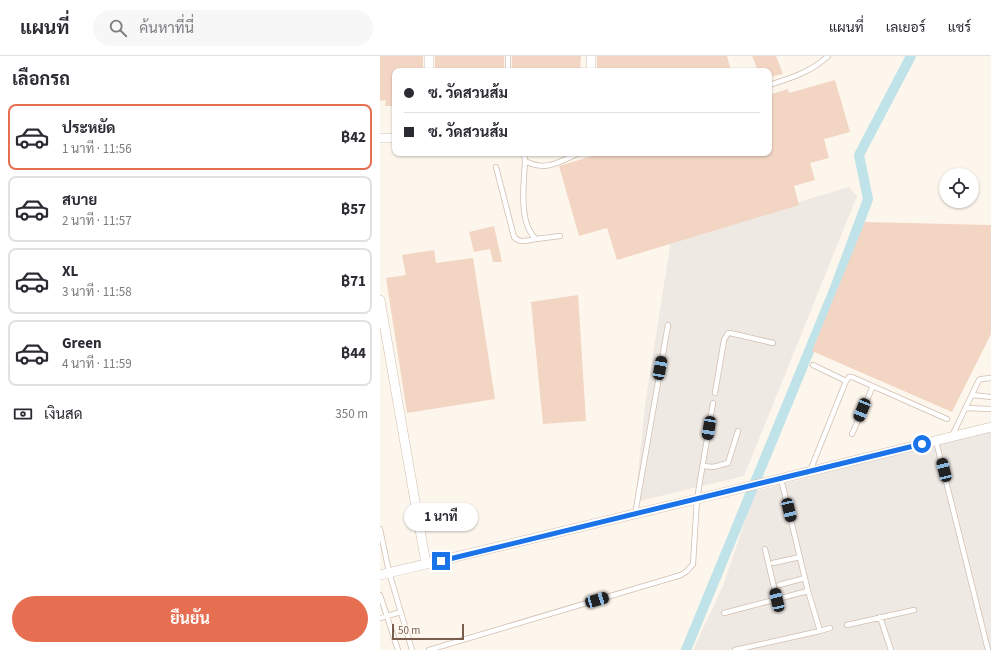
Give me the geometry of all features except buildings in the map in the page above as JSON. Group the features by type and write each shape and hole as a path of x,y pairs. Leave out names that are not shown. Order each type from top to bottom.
{"street":[{"path":"429,56 429,68"},
{"path":"591,56 591,68"},
{"path":"380,138 392,138"},
{"path":"380,300 426,564"},
{"path":"380,574 991,428"}],"lane":[{"path":"508,56 508,68"},
{"path":"772,84 801,74 818,65 828,56"},
{"path":"524,156 524,208 527,225 531,235 536,239"},
{"path":"525,161 542,167 554,164 572,156"},
{"path":"496,168 516,240 521,242 560,236"},
{"path":"635,514 668,325"},
{"path":"715,393 724,340 728,333 773,343"},
{"path":"813,365 846,381"},
{"path":"809,472 846,381 849,377 948,419"},
{"path":"952,437 981,378 991,378"},
{"path":"852,434 873,386"},
{"path":"972,395 991,397"},
{"path":"429,650 681,575 687,571 693,564 697,499 713,403"},
{"path":"965,408 991,409"},
{"path":"703,466 719,466 728,463 738,431"},
{"path":"936,441 988,650"},
{"path":"781,479 808,591 820,631"},
{"path":"380,529 389,572 412,650"},
{"path":"765,549 777,600"},
{"path":"773,563 800,557"},
{"path":"779,585 805,578"},
{"path":"724,613 808,591"},
{"path":"380,595 398,650"},
{"path":"847,625 914,610"},
{"path":"380,618 401,612"},
{"path":"880,617 891,650"},
{"path":"735,650 830,628"}],"shaded area":[{"path":"849,187 857,196 744,476 635,502 645,405 671,240"},
{"path":"991,431 991,650 693,650 723,586 755,491"}],"waterway":[{"path":"686,650 835,288 868,199 859,155 911,56"}],"route":[{"path":"441,561 922,444"}]}
